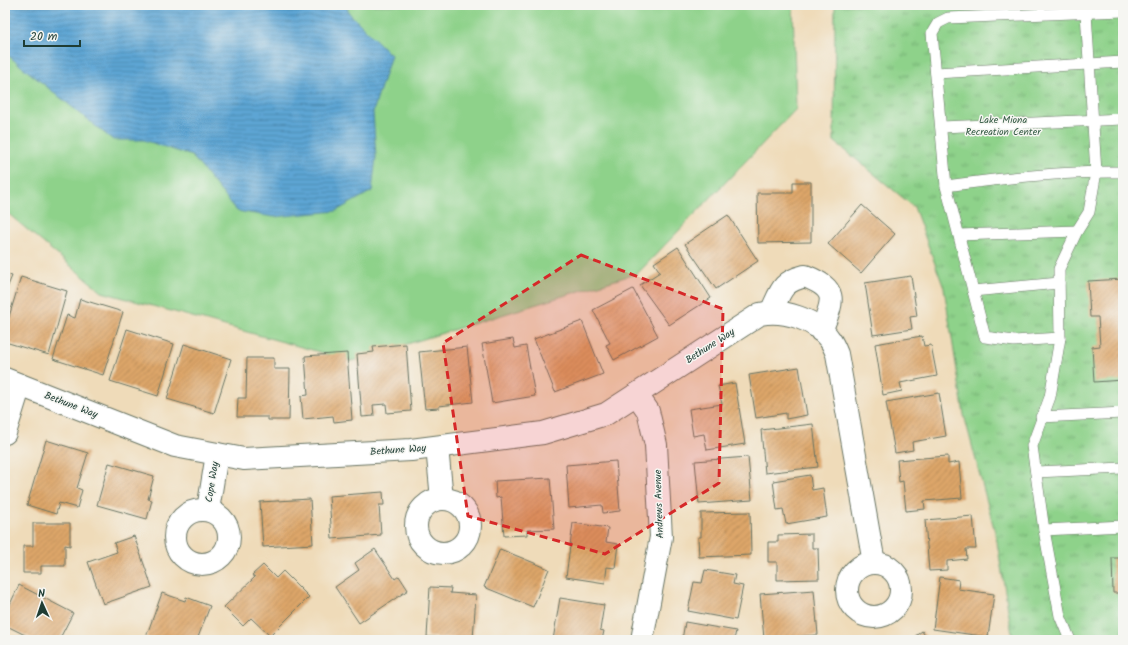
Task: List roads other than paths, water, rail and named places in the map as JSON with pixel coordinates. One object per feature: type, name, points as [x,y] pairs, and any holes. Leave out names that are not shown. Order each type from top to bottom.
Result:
[{"type":"street","points":[[771,312],[781,290],[790,280],[805,276],[825,286],[830,295],[832,305],[821,331]]},
{"type":"street","name":"Bethune Way","points":[[12,382],[175,446],[244,459],[411,450],[543,433],[606,414],[760,314],[771,312],[789,314],[815,326],[821,331],[830,339],[837,354],[874,563]]},
{"type":"street","points":[[5,434],[12,382]]},
{"type":"street","name":"Andrews Avenue","points":[[637,395],[648,411],[656,445],[662,538],[642,640]]},
{"type":"street","points":[[438,447],[442,499]]},
{"type":"street","name":"Cope Way","points":[[208,510],[217,454]]},
{"type":"lane","points":[[1060,338],[1014,341],[985,337],[946,186],[932,33],[938,23],[948,18],[1123,11]]},
{"type":"lane","points":[[1070,640],[1060,616],[1044,530],[1032,446],[1041,417],[1050,397],[1060,338],[1058,283],[1059,269],[1077,231],[1089,212],[1096,172],[1086,13]]},
{"type":"lane","points":[[936,72],[1123,62]]},
{"type":"lane","points":[[941,127],[1123,119]]},
{"type":"lane","points":[[946,186],[1011,177],[1096,172],[1123,172]]},
{"type":"lane","points":[[959,235],[1077,231]]},
{"type":"lane","points":[[973,291],[1058,283]]},
{"type":"lane","points":[[1041,417],[1123,413]]},
{"type":"lane","points":[[1036,472],[1123,468]]},
{"type":"lane","points":[[1044,530],[1123,526]]},
{"type":"water","points":[[5,5],[346,5],[349,13],[391,55],[373,112],[376,157],[372,191],[336,211],[274,217],[237,211],[192,156],[144,140],[113,140],[5,53]]},
{"type":"park label","name":"Lake Miona Recreation Center","points":[[1003,126]]}]
